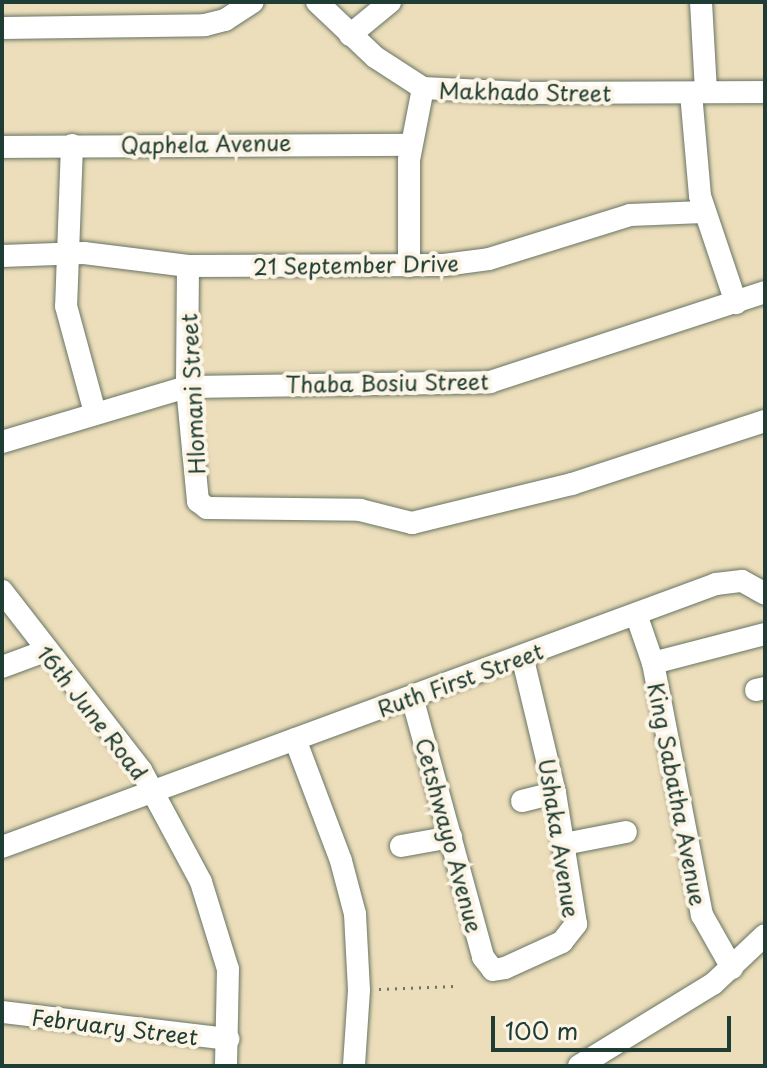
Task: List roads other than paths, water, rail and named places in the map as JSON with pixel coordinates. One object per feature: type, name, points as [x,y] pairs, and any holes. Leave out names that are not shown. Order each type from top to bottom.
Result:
[{"type":"street","points":[[2,28],[205,25],[225,20],[253,2]]},
{"type":"street","name":"Makhado Street","points":[[317,2],[350,35],[423,88],[765,92]]},
{"type":"street","points":[[350,35],[390,2]]},
{"type":"street","points":[[701,2],[699,92],[703,212],[736,303]]},
{"type":"street","points":[[409,266],[410,145],[423,88]]},
{"type":"street","points":[[72,145],[67,252],[70,331],[95,413]]},
{"type":"street","name":"Qaphela Avenue","points":[[2,147],[410,145]]},
{"type":"street","name":"21 September Drive","points":[[2,256],[67,252],[188,266],[409,266],[489,259],[630,215],[703,212]]},
{"type":"street","name":"Hlomani Street","points":[[188,266],[187,387],[202,505],[360,510],[412,523],[572,484],[765,421]]},
{"type":"street","name":"Thaba Bosiu Street","points":[[2,442],[187,387],[490,382],[765,292]]},
{"type":"street","name":"Ruth First Street","points":[[2,847],[725,582],[750,583],[765,594]]},
{"type":"street","name":"16th June Road","points":[[2,591],[153,790],[219,929],[230,990],[226,1066]]},
{"type":"street","name":"King Sabatha Avenue","points":[[636,614],[653,663],[702,915],[732,968]]},
{"type":"street","points":[[653,663],[765,634]]},
{"type":"street","points":[[2,667],[45,651]]},
{"type":"street","name":"Ushaka Avenue","points":[[493,970],[562,942],[573,931],[576,917],[555,793],[522,656]]},
{"type":"street","name":"Cetshwayo Avenue","points":[[412,697],[483,957],[493,970]]},
{"type":"street","points":[[295,739],[349,889],[359,990],[354,1066]]},
{"type":"street","points":[[522,801],[555,793]]},
{"type":"street","points":[[564,844],[626,832]]},
{"type":"street","points":[[401,846],[451,837]]},
{"type":"street","points":[[579,1066],[660,1020],[732,968],[765,935]]},
{"type":"street","name":"February Street","points":[[2,1012],[228,1039]]}]
